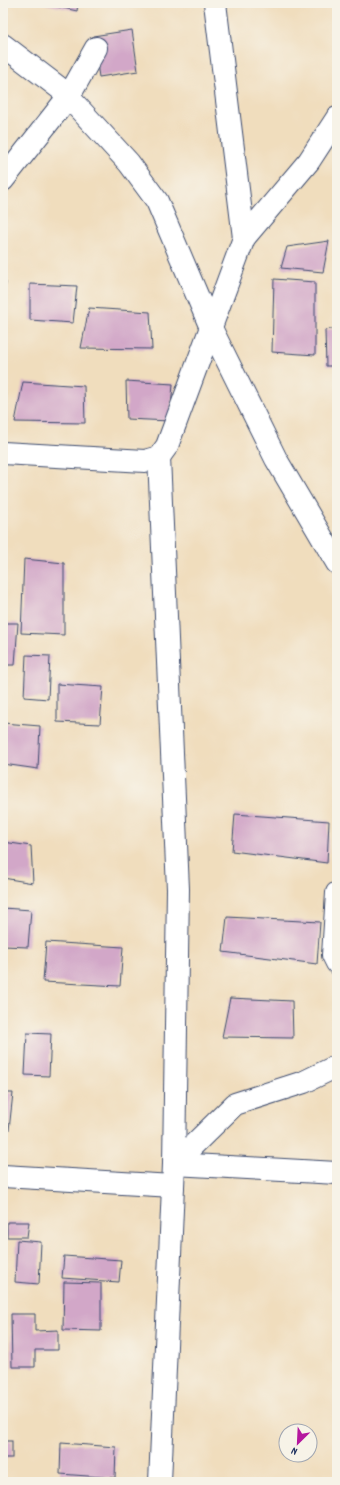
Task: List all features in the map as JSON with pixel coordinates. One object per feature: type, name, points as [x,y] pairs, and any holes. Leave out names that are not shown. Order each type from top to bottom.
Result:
[{"type":"street","points":[[215,3],[244,238]]},
{"type":"street","points":[[3,45],[69,96],[130,163],[157,201],[211,328],[276,459],[337,563]]},
{"type":"street","points":[[3,180],[69,96],[96,48]]},
{"type":"street","points":[[160,1482],[174,1164],[178,889],[159,458],[167,446],[244,238],[310,161],[337,118]]},
{"type":"street","points":[[3,453],[145,460],[159,458]]},
{"type":"street","points":[[337,893],[333,955],[337,963]]},
{"type":"street","points":[[174,1164],[235,1104],[304,1082],[337,1066]]},
{"type":"street","points":[[174,1164],[337,1173]]},
{"type":"street","points":[[3,1176],[173,1186]]},
{"type":"building","points":[[78,3],[77,11],[46,4]]},
{"type":"building","points":[[132,30],[138,71],[99,77],[93,36]]},
{"type":"building","points":[[329,241],[323,272],[281,268],[287,247]]},
{"type":"building","points":[[274,279],[315,282],[315,355],[272,352]]},
{"type":"building","points":[[3,281],[6,282],[4,300],[3,300]]},
{"type":"building","points":[[30,284],[77,286],[73,323],[30,320]]},
{"type":"building","points":[[89,308],[150,312],[152,349],[81,348]]},
{"type":"building","points":[[337,328],[337,366],[326,366],[325,330]]},
{"type":"building","points":[[126,381],[173,384],[170,421],[127,419]]},
{"type":"building","points":[[23,382],[84,386],[85,423],[15,422]]},
{"type":"building","points":[[3,384],[5,384],[7,422],[3,422]]},
{"type":"building","points":[[24,559],[64,563],[64,635],[21,633]]},
{"type":"building","points":[[3,623],[18,623],[15,665],[3,665]]},
{"type":"building","points":[[26,655],[50,656],[48,699],[24,697]]},
{"type":"building","points":[[57,684],[103,687],[100,724],[57,722]]},
{"type":"building","points":[[3,723],[40,726],[38,769],[3,764]]},
{"type":"building","points":[[235,814],[329,821],[327,863],[232,851]]},
{"type":"building","points":[[3,842],[31,846],[33,883],[3,878]]},
{"type":"building","points":[[3,908],[31,910],[28,947],[3,946]]},
{"type":"building","points":[[227,917],[320,922],[317,964],[223,952]]},
{"type":"building","points":[[46,942],[123,947],[120,986],[43,982]]},
{"type":"building","points":[[230,998],[292,1001],[293,1038],[222,1037]]},
{"type":"building","points":[[27,1033],[51,1034],[49,1076],[25,1075]]},
{"type":"building","points":[[3,1093],[13,1093],[9,1130],[3,1130]]},
{"type":"building","points":[[7,1222],[29,1222],[27,1237],[7,1237]]},
{"type":"building","points":[[17,1240],[41,1242],[39,1284],[15,1282]]},
{"type":"building","points":[[64,1256],[121,1260],[119,1282],[62,1278]]},
{"type":"building","points":[[64,1282],[101,1283],[101,1331],[63,1330]]},
{"type":"building","points":[[11,1314],[35,1314],[35,1331],[58,1330],[58,1350],[35,1350],[35,1367],[12,1367]]},
{"type":"building","points":[[3,1441],[12,1441],[12,1458],[3,1458]]},
{"type":"building","points":[[61,1443],[116,1447],[115,1478],[60,1474]]}]
